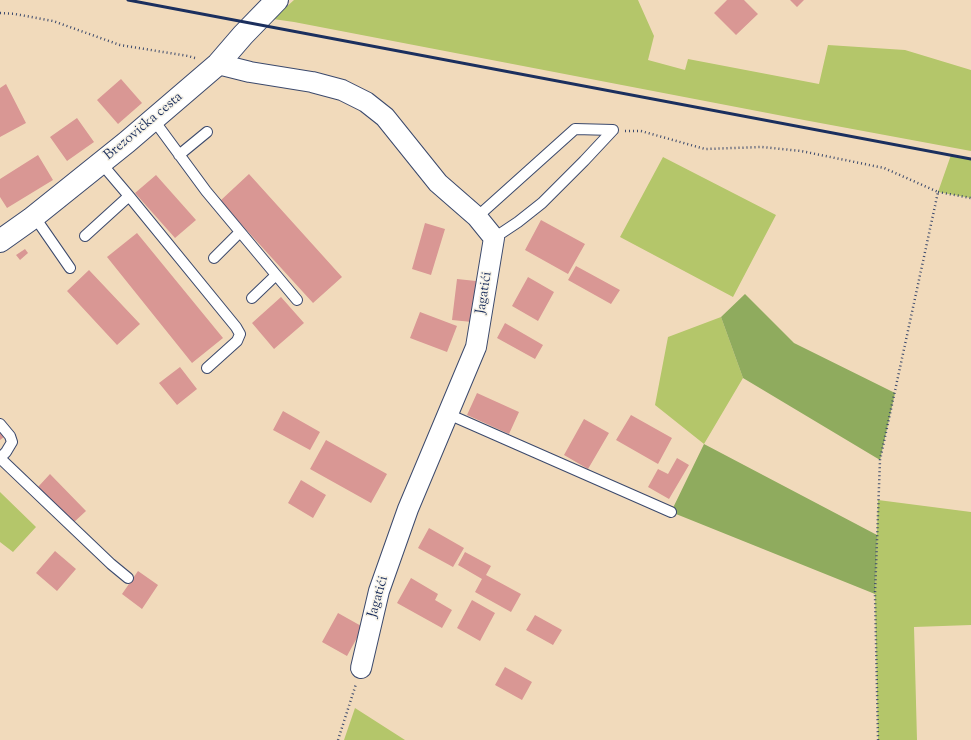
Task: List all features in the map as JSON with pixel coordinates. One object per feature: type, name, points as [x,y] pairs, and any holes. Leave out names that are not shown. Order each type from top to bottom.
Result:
[{"type":"main road","name":"Brezovička cesta","points":[[0,241],[101,163],[218,64],[277,0]]},
{"type":"street","points":[[218,64],[250,72],[312,82],[342,90],[366,102],[385,117],[438,183],[477,217],[494,238]]},
{"type":"street","name":"Jagatići","points":[[361,668],[379,591],[408,510],[476,347],[494,238]]},
{"type":"lane","points":[[153,119],[206,191],[297,300]]},
{"type":"lane","points":[[477,217],[575,129],[613,130]]},
{"type":"lane","points":[[494,238],[518,222],[542,203],[613,130]]},
{"type":"lane","points":[[179,155],[207,132]]},
{"type":"lane","points":[[101,163],[236,327],[240,334],[237,341],[207,368]]},
{"type":"lane","points":[[85,236],[129,196]]},
{"type":"lane","points":[[34,216],[70,268]]},
{"type":"lane","points":[[214,258],[240,232]]},
{"type":"lane","points":[[252,298],[276,275]]},
{"type":"lane","points":[[448,414],[671,512]]},
{"type":"lane","points":[[0,424],[10,436],[12,442],[0,458],[111,564],[128,578]]},
{"type":"path","points":[[0,13],[15,14],[53,21],[120,45],[188,56],[218,64]]},
{"type":"path","points":[[613,130],[641,131],[705,149],[762,147],[801,151],[884,168],[938,192],[971,198]]},
{"type":"path","points":[[878,740],[875,594],[880,460],[938,192]]},
{"type":"path","points":[[338,740],[361,668]]},
{"type":"green space","points":[[294,0],[638,0],[654,36],[648,60],[685,70],[688,59],[819,84],[828,45],[905,50],[971,70],[971,151],[273,19]]},
{"type":"green space","points":[[951,155],[971,159],[971,198],[938,192]]},
{"type":"green space","points":[[663,157],[776,215],[733,297],[620,237]]},
{"type":"green space","points":[[745,294],[794,343],[895,393],[880,460],[743,378],[721,317]]},
{"type":"green space","points":[[721,317],[743,378],[704,444],[655,405],[668,337]]},
{"type":"green space","points":[[704,444],[877,535],[875,594],[671,512]]},
{"type":"green space","points":[[0,492],[36,527],[13,552],[0,542]]},
{"type":"green space","points":[[878,500],[971,512],[971,625],[914,627],[917,740],[878,740],[875,594]]},
{"type":"green space","points":[[355,708],[405,740],[344,740]]},
{"type":"building","points":[[727,0],[744,0],[758,14],[736,35],[714,13]]},
{"type":"building","points":[[790,0],[804,0],[797,7]]},
{"type":"building","points":[[121,79],[142,103],[118,124],[97,100]]},
{"type":"building","points":[[6,84],[26,123],[0,137],[0,88]]},
{"type":"building","points":[[77,118],[94,142],[67,161],[50,137]]},
{"type":"building","points":[[38,155],[53,180],[7,208],[0,197],[0,179]]},
{"type":"building","points":[[249,174],[342,277],[313,303],[220,201]]},
{"type":"building","points":[[156,175],[196,220],[175,238],[135,193]]},
{"type":"building","points":[[541,220],[585,244],[568,274],[525,250]]},
{"type":"building","points":[[425,223],[445,229],[431,275],[412,269]]},
{"type":"building","points":[[137,233],[223,338],[192,363],[107,257]]},
{"type":"building","points":[[25,249],[28,253],[20,260],[16,255]]},
{"type":"building","points":[[576,266],[620,290],[611,304],[568,280]]},
{"type":"building","points":[[89,270],[140,324],[117,345],[67,291]]},
{"type":"building","points":[[528,277],[554,292],[538,321],[512,306]]},
{"type":"building","points":[[457,279],[476,281],[472,322],[452,320]]},
{"type":"building","points":[[281,297],[304,323],[274,349],[252,323]]},
{"type":"building","points":[[420,312],[457,326],[447,352],[410,338]]},
{"type":"building","points":[[505,323],[543,345],[535,359],[497,338]]},
{"type":"building","points":[[180,367],[197,389],[177,405],[159,383]]},
{"type":"building","points":[[477,393],[519,412],[509,434],[467,415]]},
{"type":"building","points":[[283,411],[320,432],[310,450],[273,430]]},
{"type":"building","points":[[631,415],[672,438],[658,464],[616,440]]},
{"type":"building","points":[[584,419],[609,433],[588,469],[564,455]]},
{"type":"building","points":[[0,432],[4,437],[0,440]]},
{"type":"building","points":[[326,440],[387,474],[371,503],[310,469]]},
{"type":"building","points":[[677,458],[689,465],[669,499],[648,487],[658,469],[668,474]]},
{"type":"building","points":[[50,474],[86,511],[73,523],[38,487]]},
{"type":"building","points":[[301,480],[326,495],[313,518],[288,503]]},
{"type":"building","points":[[429,528],[464,548],[453,567],[418,548]]},
{"type":"building","points":[[55,551],[76,569],[57,591],[36,573]]},
{"type":"building","points":[[465,552],[491,566],[486,575],[521,594],[511,612],[475,592],[482,579],[458,565]]},
{"type":"building","points":[[138,571],[158,585],[142,609],[122,594]]},
{"type":"building","points":[[411,578],[438,594],[435,600],[452,610],[442,628],[397,603]]},
{"type":"building","points":[[472,600],[495,613],[480,641],[457,628]]},
{"type":"building","points":[[338,613],[363,627],[347,656],[322,642]]},
{"type":"building","points":[[535,615],[562,630],[553,645],[526,630]]},
{"type":"building","points":[[505,667],[532,682],[522,700],[495,685]]},
{"type":"railway","points":[[128,0],[971,159]]}]
